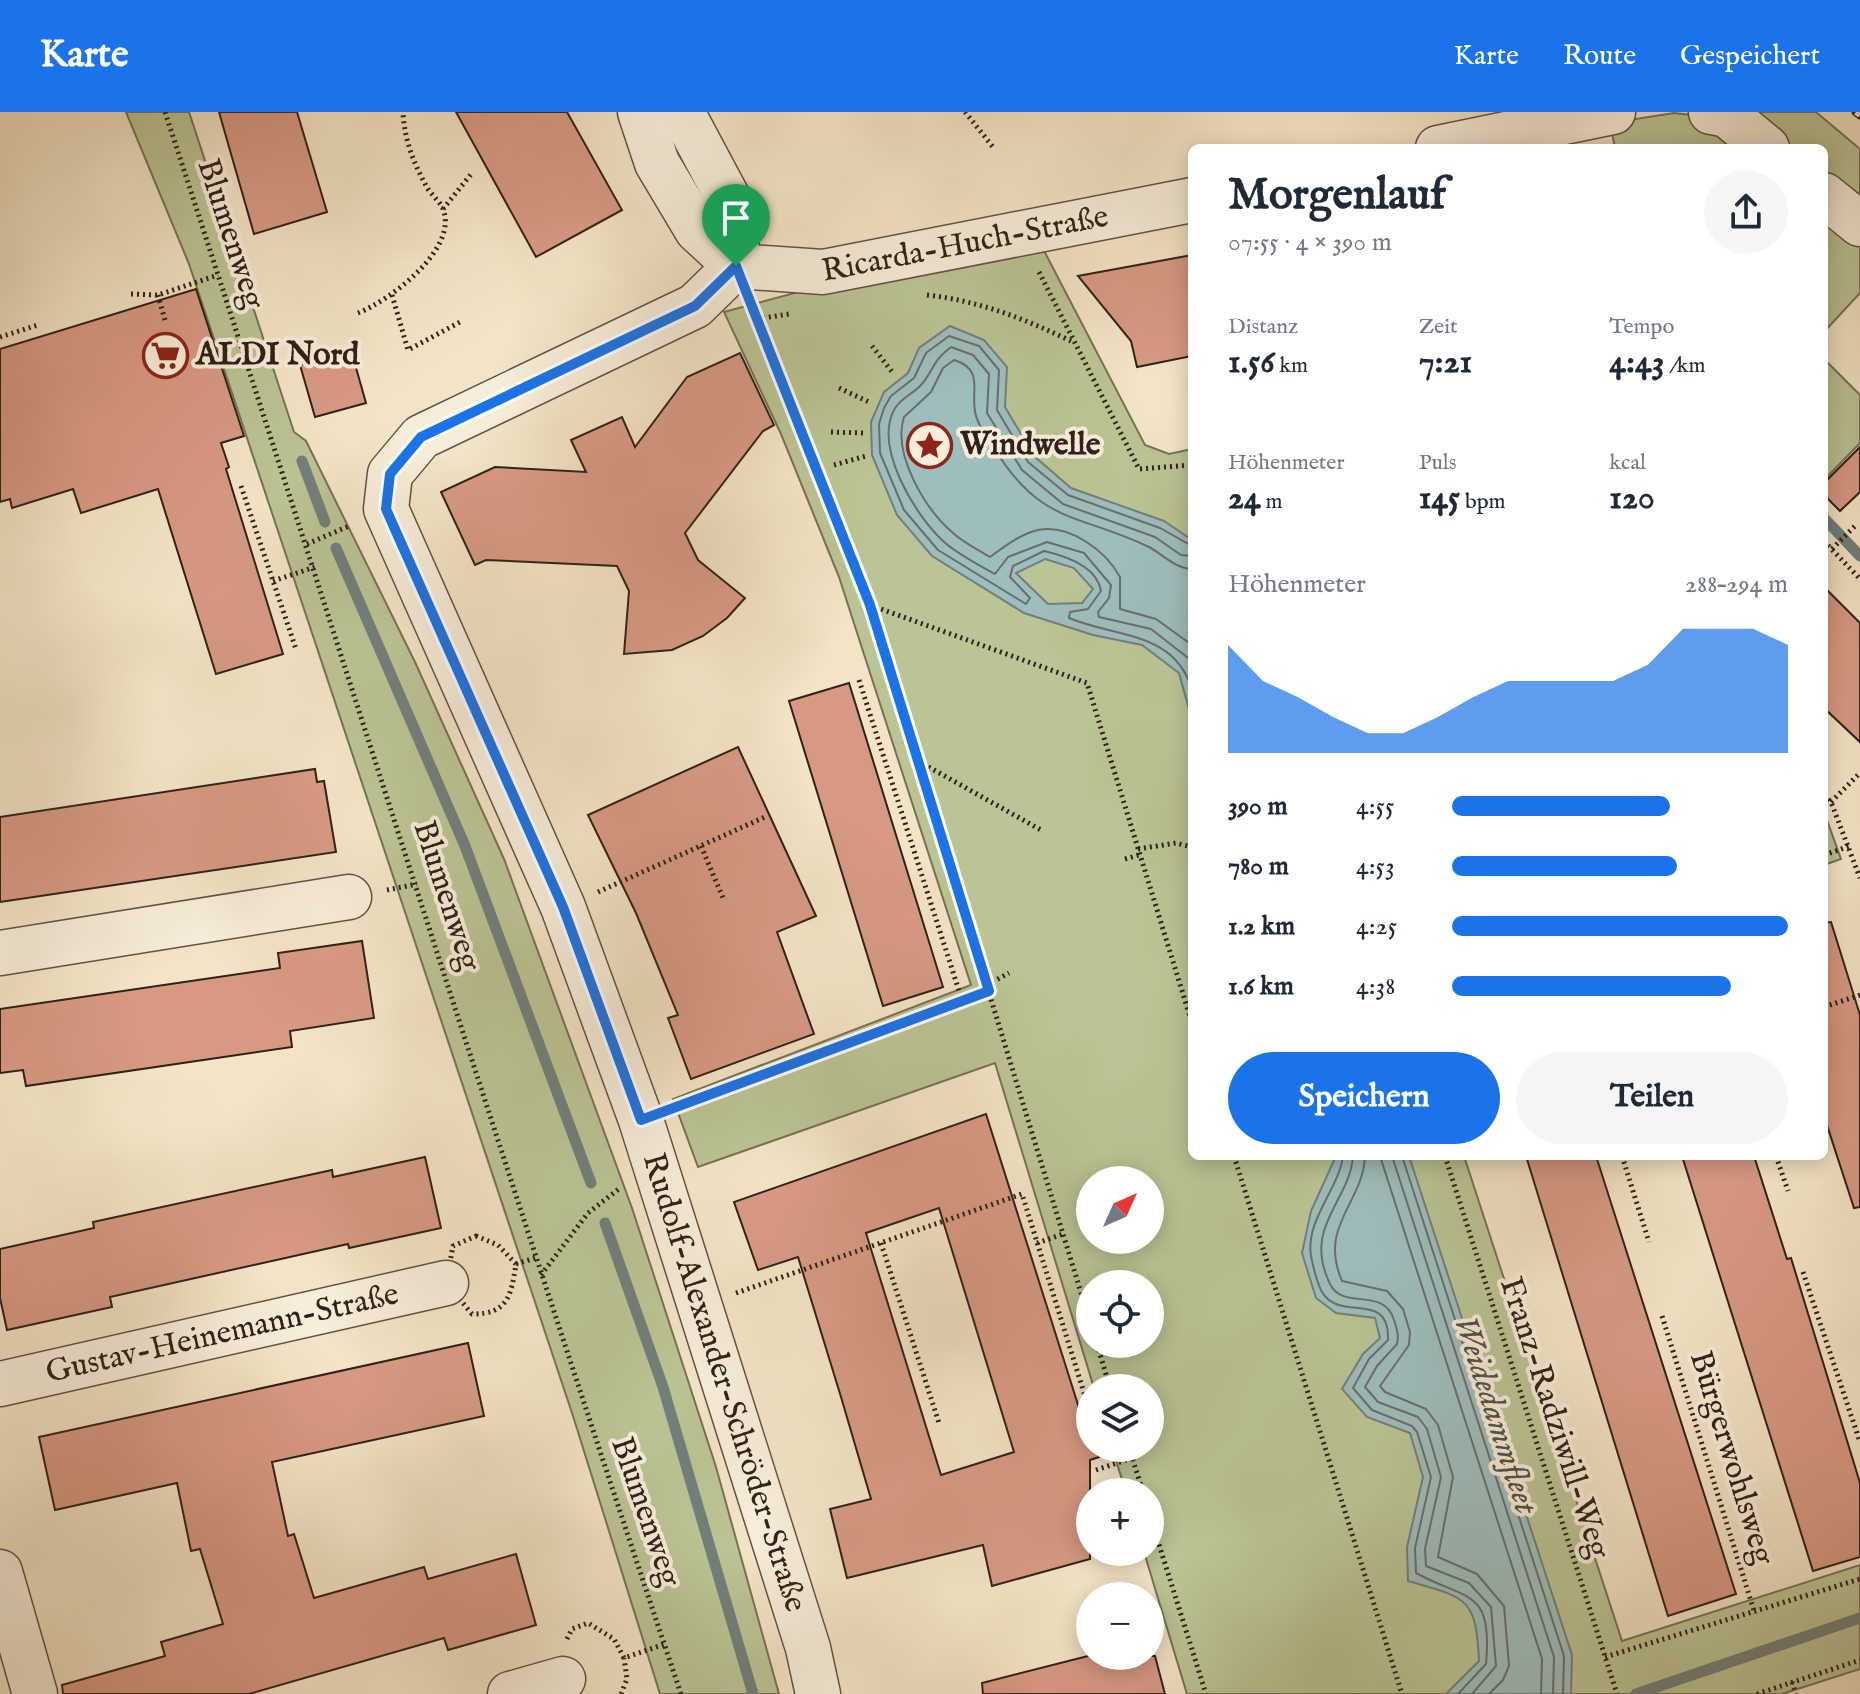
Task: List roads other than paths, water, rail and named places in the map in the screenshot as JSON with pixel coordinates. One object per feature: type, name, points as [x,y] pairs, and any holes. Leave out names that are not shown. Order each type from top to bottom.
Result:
[{"type":"street","points":[[640,112],[657,163],[697,230],[736,266]]},
{"type":"street","points":[[682,112],[737,215],[736,266]]},
{"type":"street","points":[[1457,144],[1613,112]]},
{"type":"street","points":[[1711,112],[1727,115],[1762,144]]},
{"type":"street","points":[[1828,198],[1860,224]]},
{"type":"street","name":"Ricarda-Huch-Straße","points":[[736,266],[823,272],[1188,201]]},
{"type":"street","name":"Rudolf-Alexander-Schröder-Straße","points":[[736,266],[695,306],[421,437],[390,474],[386,509],[563,907],[641,1120],[808,1648],[818,1694]]},
{"type":"street","points":[[0,953],[368,894]]},
{"type":"street","name":"Gustav-Heinemann-Straße","points":[[0,1384],[446,1283]]},
{"type":"street","points":[[0,1572],[35,1694]]},
{"type":"street","points":[[510,1694],[563,1679]]},
{"type":"water","points":[[950,326],[984,340],[1007,367],[1005,407],[1034,456],[1071,488],[1164,521],[1188,537],[1188,706],[1179,673],[1142,645],[1093,635],[1024,613],[932,556],[897,515],[872,455],[871,422],[884,392],[908,373],[919,348]],"holes":[[[1045,559],[1074,568],[1093,589],[1082,603],[1048,604],[1016,573]]]},
{"type":"water","points":[[1334,1160],[1410,1160],[1572,1655],[1571,1694],[1446,1694],[1479,1661],[1475,1624],[1471,1612],[1456,1597],[1408,1581],[1407,1547],[1423,1477],[1410,1433],[1367,1417],[1342,1389],[1363,1354],[1380,1338],[1375,1318],[1336,1313],[1316,1298],[1302,1253],[1311,1211]]},
{"type":"waterway","points":[[302,461],[325,522]]},
{"type":"waterway","points":[[1828,522],[1860,556]]},
{"type":"waterway","points":[[336,548],[465,846],[591,1183]]},
{"type":"waterway","points":[[605,1223],[663,1387],[753,1694]]},
{"type":"waterway","points":[[1636,1694],[1860,1618]]},
{"type":"railway","points":[[1856,112],[1860,115]]},
{"type":"place","name":"ALDI Nord","points":[[165,355]]},
{"type":"place","name":"Windwelle","points":[[929,445]]},
{"type":"water label","name":"Weidedammfleet","points":[[1495,1415]]}]
